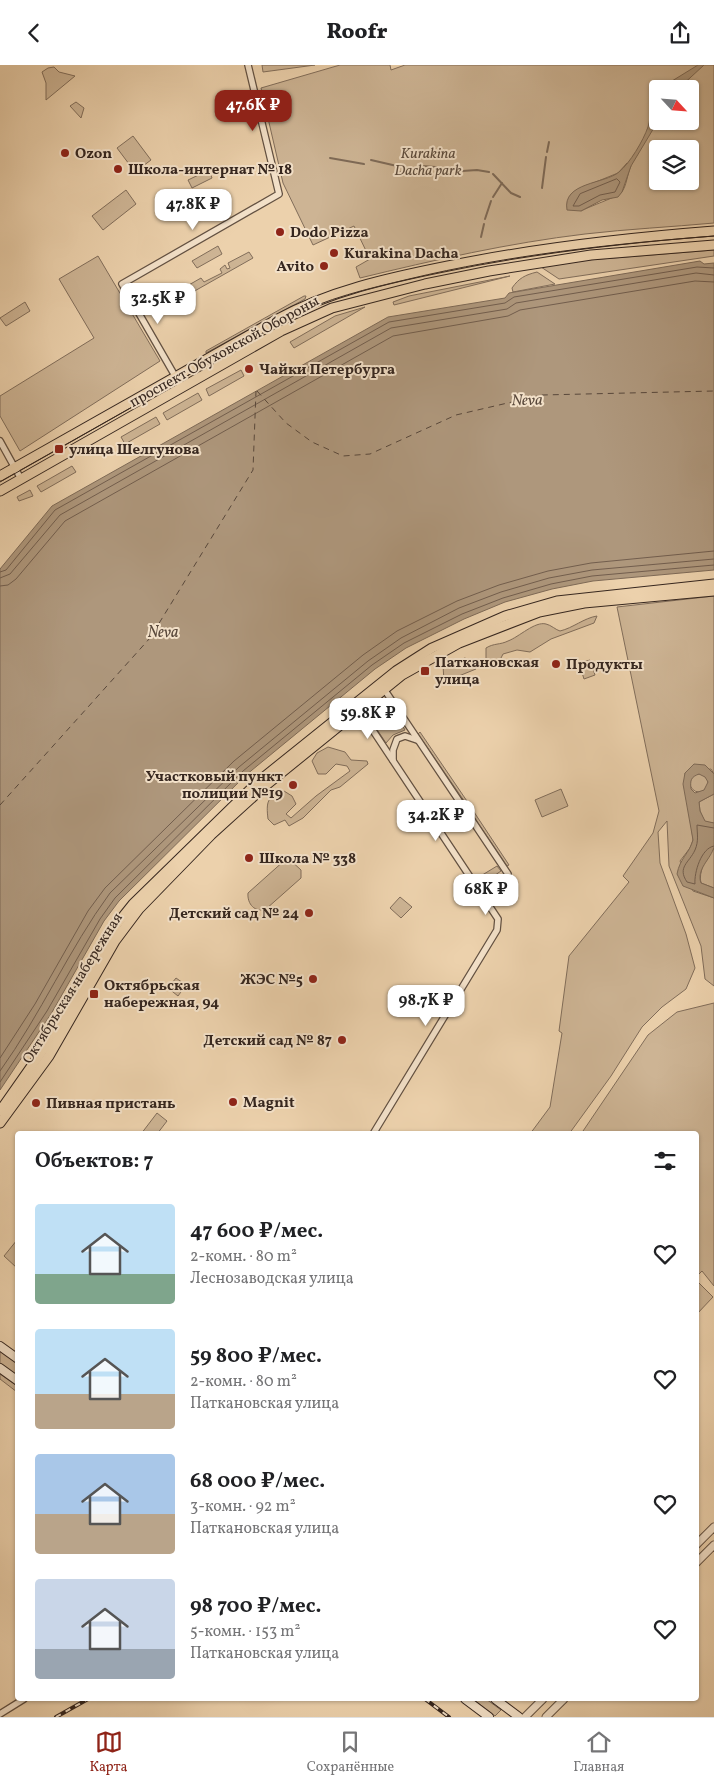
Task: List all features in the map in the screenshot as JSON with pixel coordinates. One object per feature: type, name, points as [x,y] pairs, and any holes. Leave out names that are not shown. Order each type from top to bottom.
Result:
[{"type":"main road","name":"проспект Обуховской Обороны","points":[[0,477],[299,307],[339,292],[422,271],[515,253],[591,242],[714,231]]},
{"type":"main road","name":"проспект Обуховской Обороны","points":[[0,491],[304,319],[332,307],[480,273],[591,255],[714,245]]},
{"type":"main road","name":"Октябрьская набережная","points":[[0,1123],[49,1056],[115,941],[139,909],[248,801],[396,671],[432,648],[520,611],[582,597],[714,583]]},
{"type":"main road","name":"Октябрьская набережная","points":[[0,1111],[43,1052],[113,931],[133,904],[244,794],[357,707],[402,675],[436,654],[506,623],[539,612],[584,603],[714,591]]},
{"type":"main road","points":[[0,1346],[15,1357]]},
{"type":"main road","points":[[0,1368],[15,1379]]},
{"type":"main road","points":[[468,1701],[489,1717]]},
{"type":"main road","points":[[498,1701],[519,1717]]},
{"type":"street","points":[[182,388],[122,284],[279,194],[248,65]]},
{"type":"street","points":[[0,441],[21,479]]},
{"type":"street","points":[[384,689],[508,874],[507,884],[487,899]]},
{"type":"street","points":[[357,707],[487,899],[498,919],[497,931],[375,1131]]},
{"type":"street","points":[[393,760],[393,750],[397,739],[405,736],[418,740]]},
{"type":"street","points":[[699,1542],[714,1527]]},
{"type":"street","points":[[699,1560],[714,1545]]},
{"type":"street","points":[[0,1714],[21,1701]]},
{"type":"street","points":[[525,1717],[541,1701]]},
{"type":"street","points":[[546,1717],[562,1701]]},
{"type":"green space","points":[[262,65],[315,65],[263,72]]},
{"type":"green space","name":"Kurakina Dacha park","points":[[340,65],[390,65],[391,70],[405,65],[714,65],[714,223],[601,232],[528,242],[360,278],[356,267],[370,259],[354,226],[313,245],[283,183],[261,88]],"holes":[[[627,163],[631,166],[625,187],[621,193],[581,211],[569,200],[576,190],[618,173]]]},
{"type":"green space","points":[[54,67],[59,72],[75,76],[46,100],[46,83],[42,72]]},
{"type":"green space","points":[[76,102],[84,108],[81,118],[70,106]]},
{"type":"green space","points":[[133,136],[151,160],[135,172],[117,148]]},
{"type":"green space","points":[[209,170],[212,178],[192,188],[188,180]]},
{"type":"green space","points":[[126,190],[136,204],[103,230],[92,216]]},
{"type":"green space","points":[[218,246],[222,254],[197,268],[192,261]]},
{"type":"green space","points":[[714,250],[714,256],[559,279],[541,267],[588,260]]},
{"type":"green space","points":[[249,252],[253,258],[184,297],[180,290],[201,278],[204,282],[222,273],[220,269],[225,265],[227,269],[230,268],[228,263]]},
{"type":"green space","points":[[98,256],[160,361],[20,451],[0,416],[0,396],[94,338],[59,279]]},
{"type":"green space","points":[[537,272],[555,284],[513,292],[512,288],[520,279]]},
{"type":"green space","points":[[510,276],[394,305],[393,302],[409,296]]},
{"type":"green space","points":[[306,296],[305,299],[206,353],[206,351]]},
{"type":"green space","points":[[25,302],[30,311],[6,326],[0,318]]},
{"type":"green space","points":[[365,307],[294,348],[290,342],[335,316]]},
{"type":"green space","points":[[241,370],[244,376],[209,396],[206,389]]},
{"type":"green space","points":[[198,393],[202,400],[167,420],[163,413]]},
{"type":"green space","points":[[156,417],[160,424],[125,444],[121,437]]},
{"type":"green space","points":[[72,466],[76,472],[41,492],[37,486]]},
{"type":"green space","points":[[30,490],[33,496],[19,501],[17,497]]},
{"type":"green space","points":[[714,596],[714,774],[711,769],[685,773],[693,840],[690,848],[680,861],[693,891],[714,898],[714,986],[705,979],[701,946],[669,866],[667,821],[658,832],[660,863],[686,934],[695,968],[686,989],[662,1007],[642,1027],[611,1076],[571,1131],[532,1131],[550,1107],[562,1033],[559,1031],[569,956],[629,882],[623,876],[653,833],[659,811],[617,607]]},
{"type":"green space","points":[[597,616],[594,623],[551,639],[530,652],[517,650],[503,654],[499,662],[489,666],[486,660],[486,648],[508,641],[537,625],[550,625],[560,631]]},
{"type":"green space","points":[[465,658],[473,663],[476,669],[444,682],[443,665]]},
{"type":"green space","points":[[590,660],[595,675],[584,679],[579,663]]},
{"type":"green space","points":[[382,697],[389,705],[369,719],[366,708]]},
{"type":"green space","points":[[392,708],[405,730],[393,735],[386,743],[372,722]]},
{"type":"green space","points":[[420,732],[471,807],[469,808],[418,734]]},
{"type":"green space","points":[[328,747],[345,752],[351,760],[367,761],[368,764],[340,787],[331,790],[303,818],[289,826],[285,820],[274,825],[268,819],[267,808],[269,801],[274,795],[284,791],[292,796],[296,804],[286,814],[291,818],[316,796],[350,771],[347,766],[336,764],[326,774],[318,774],[312,761],[317,753]]},
{"type":"green space","points":[[699,774],[705,777],[708,783],[705,789],[699,792],[693,789],[690,783],[693,777]]},
{"type":"green space","points":[[561,789],[568,806],[542,817],[535,800]]},
{"type":"green space","points":[[714,794],[714,823],[705,822],[700,811],[699,802]]},
{"type":"green space","points":[[474,812],[509,865],[507,866],[472,814]]},
{"type":"green space","points":[[714,849],[714,888],[701,883],[700,879],[703,865]]},
{"type":"green space","points":[[289,859],[301,870],[301,878],[266,909],[258,910],[252,907],[248,893],[285,860]]},
{"type":"green space","points":[[497,866],[501,871],[488,880],[479,877]]},
{"type":"green space","points":[[504,874],[503,883],[495,890],[487,890],[478,880],[489,883]]},
{"type":"green space","points":[[400,897],[412,907],[401,918],[390,908]]},
{"type":"green space","points":[[176,978],[186,985],[178,996],[168,988]]},
{"type":"green space","points":[[714,1003],[714,1286],[702,1271],[699,1274],[699,1131],[583,1131],[648,1035],[677,1012]]},
{"type":"green space","points":[[157,1113],[167,1121],[159,1131],[143,1131]]},
{"type":"green space","points":[[15,1242],[15,1266],[4,1256]]},
{"type":"green space","points":[[699,1283],[713,1297],[699,1312]]},
{"type":"green space","points":[[0,1351],[15,1362],[15,1374],[0,1363]]},
{"type":"green space","points":[[0,1374],[15,1385],[15,1390],[0,1379]]},
{"type":"green space","points":[[476,1701],[489,1701],[501,1710],[495,1716]]},
{"type":"water","points":[[698,65],[704,65],[688,80],[674,80]]},
{"type":"water","points":[[649,122],[649,130],[653,130],[631,166],[622,192],[618,197],[602,200],[581,211],[567,210],[567,201],[571,194],[586,185],[613,176],[619,172],[636,151],[646,133]]},
{"type":"water","name":"Neva","points":[[700,261],[704,264],[714,263],[714,570],[593,581],[552,589],[505,602],[464,619],[406,648],[375,669],[246,775],[119,901],[104,921],[51,1014],[0,1090],[0,569],[52,506],[388,317],[505,298],[509,293]]},
{"type":"water","points":[[694,764],[705,765],[714,774],[714,794],[699,802],[700,811],[705,821],[714,823],[714,847],[700,873],[700,878],[701,883],[714,888],[714,898],[683,886],[677,874],[680,864],[693,840],[683,784],[685,773]],"holes":[[[699,774],[705,777],[708,782],[704,790],[695,793],[691,789],[692,779]]]},
{"type":"waterway","points":[[547,152],[549,142]]},
{"type":"waterway","points":[[542,188],[546,157]]},
{"type":"waterway","points":[[330,158],[364,164]]},
{"type":"waterway","points":[[371,160],[397,166]]},
{"type":"waterway","points":[[422,166],[457,172]]},
{"type":"waterway","points":[[408,172],[417,169]]},
{"type":"waterway","points":[[462,171],[477,170],[489,172]]},
{"type":"waterway","points":[[493,174],[511,193],[520,197]]},
{"type":"waterway","points":[[493,197],[502,183]]},
{"type":"waterway","points":[[485,219],[491,201]]},
{"type":"waterway","points":[[481,237],[484,224]]},
{"type":"ferry route","points":[[0,805],[150,638],[253,470],[256,391]]},
{"type":"ferry route","points":[[257,391],[286,423],[312,442],[343,456],[370,454],[456,415],[542,395],[714,391]]},
{"type":"tram line","points":[[0,482],[289,318],[318,305],[363,290],[484,263],[560,251],[714,236]]},
{"type":"railway","points":[[56,1717],[84,1701]]},
{"type":"railway","points":[[428,1701],[449,1717]]},
{"type":"place","name":"Ozon","points":[[65,153]]},
{"type":"place","name":"Школа-интернат № 18","points":[[118,169]]},
{"type":"place","name":"Dodo Pizza","points":[[280,232]]},
{"type":"place","name":"Kurakina Dacha","points":[[334,253]]},
{"type":"place","name":"Avito","points":[[324,266]]},
{"type":"place","name":"Чайки Петербурга","points":[[249,369]]},
{"type":"place","name":"улица Шелгунова","points":[[59,449]]},
{"type":"place","name":"Продукты","points":[[556,664]]},
{"type":"place","name":"Паткановская улица","points":[[425,671]]},
{"type":"place","name":"Участковый пункт полиции №19","points":[[293,785]]},
{"type":"place","name":"Школа № 338","points":[[249,858]]},
{"type":"place","name":"Детский сад № 24","points":[[309,913]]},
{"type":"place","name":"ЖЭС №5","points":[[313,979]]},
{"type":"place","name":"Октябрьская набережная, 94","points":[[94,994]]},
{"type":"place","name":"Детский сад № 87","points":[[342,1040]]},
{"type":"place","name":"Magnit","points":[[233,1102]]},
{"type":"place","name":"Пивная пристань","points":[[36,1103]]}]
